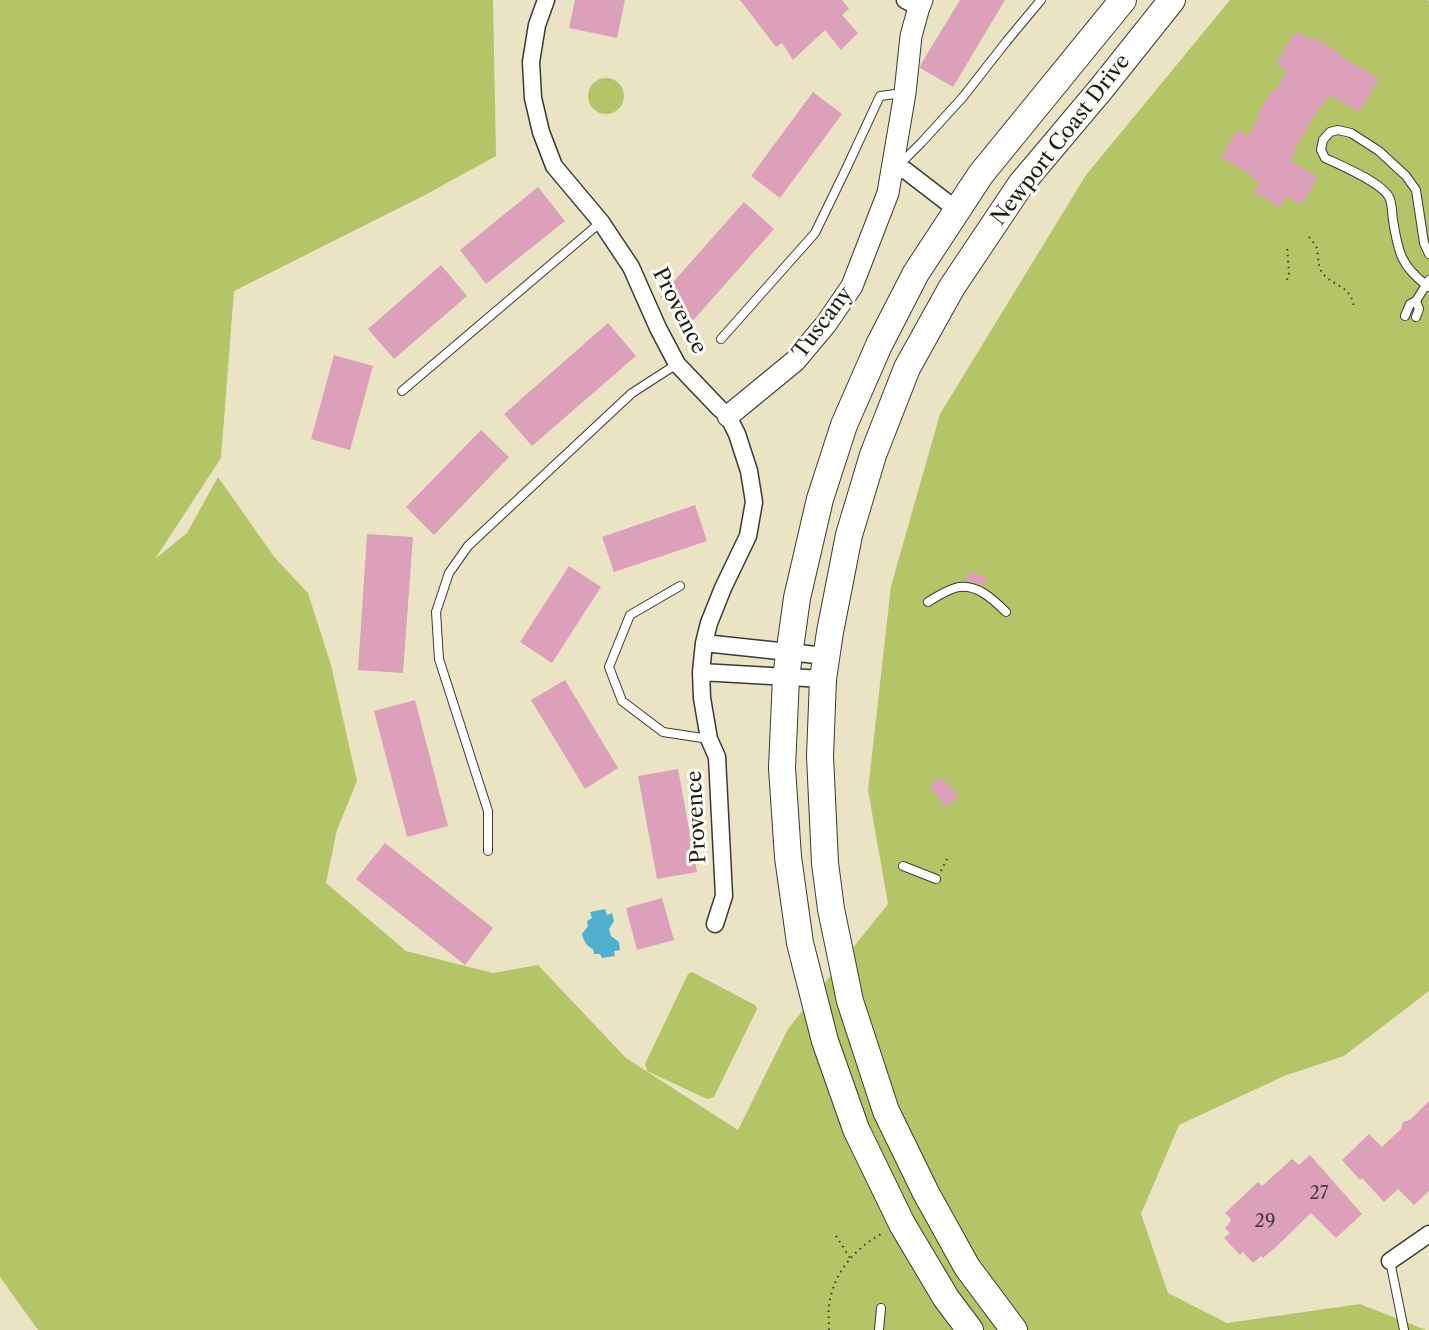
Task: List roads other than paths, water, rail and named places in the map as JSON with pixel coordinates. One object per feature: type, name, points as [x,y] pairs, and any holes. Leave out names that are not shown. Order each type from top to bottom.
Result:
[{"type":"main road","name":"Newport Coast Drive","points":[[970,1330],[946,1298],[902,1224],[856,1129],[825,1041],[800,943],[788,857],[782,768],[788,665],[797,598],[820,499],[844,425],[879,345],[916,273],[981,174],[1123,0]]},
{"type":"main road","name":"Newport Coast Drive","points":[[1014,1330],[967,1267],[916,1173],[886,1111],[850,1001],[831,909],[825,863],[820,756],[825,668],[849,535],[873,454],[907,368],[952,287],[1021,184],[1172,0]]},
{"type":"street","name":"Provence","points":[[546,0],[537,26],[531,62],[533,98],[541,132],[554,166],[601,222],[631,267],[677,364],[728,416],[737,434],[749,471],[754,502],[748,536],[709,622],[701,672],[702,698],[709,739],[717,757],[724,896],[716,924]]},
{"type":"street","name":"Tuscany","points":[[728,416],[795,361],[826,324],[852,286],[888,193],[905,93],[916,2]]},
{"type":"street","points":[[892,171],[905,170],[957,210]]},
{"type":"street","points":[[704,643],[788,665],[825,668]]},
{"type":"street","points":[[701,672],[788,665],[825,668]]},
{"type":"street","points":[[1390,1262],[1429,1234]]},
{"type":"lane","points":[[892,171],[963,97],[1041,0]]},
{"type":"lane","points":[[721,339],[815,233],[880,96],[905,93]]},
{"type":"lane","points":[[1405,316],[1410,304],[1416,301],[1428,284],[1419,280],[1406,267],[1397,246],[1389,197],[1378,186],[1325,158],[1321,150],[1323,140],[1330,132],[1338,130],[1351,133],[1379,151],[1406,176],[1416,190],[1424,243],[1429,254]]},
{"type":"lane","points":[[402,391],[601,222]]},
{"type":"lane","points":[[1416,301],[1419,309],[1416,317]]},
{"type":"lane","points":[[488,851],[488,811],[439,659],[436,612],[449,573],[468,546],[632,393],[677,364]]},
{"type":"lane","points":[[680,586],[630,615],[609,667],[622,701],[663,732],[709,739]]},
{"type":"lane","points":[[928,602],[954,589],[964,587],[990,596],[1006,612]]},
{"type":"lane","points":[[903,866],[936,879]]},
{"type":"lane","points":[[1390,1262],[1404,1330]]},
{"type":"lane","points":[[879,1330],[881,1308]]},
{"type":"water","points":[[605,909],[607,915],[612,913],[614,921],[609,929],[611,936],[619,942],[620,950],[614,951],[615,956],[602,958],[600,954],[594,954],[582,934],[588,926],[587,921],[592,918],[590,912]]}]
